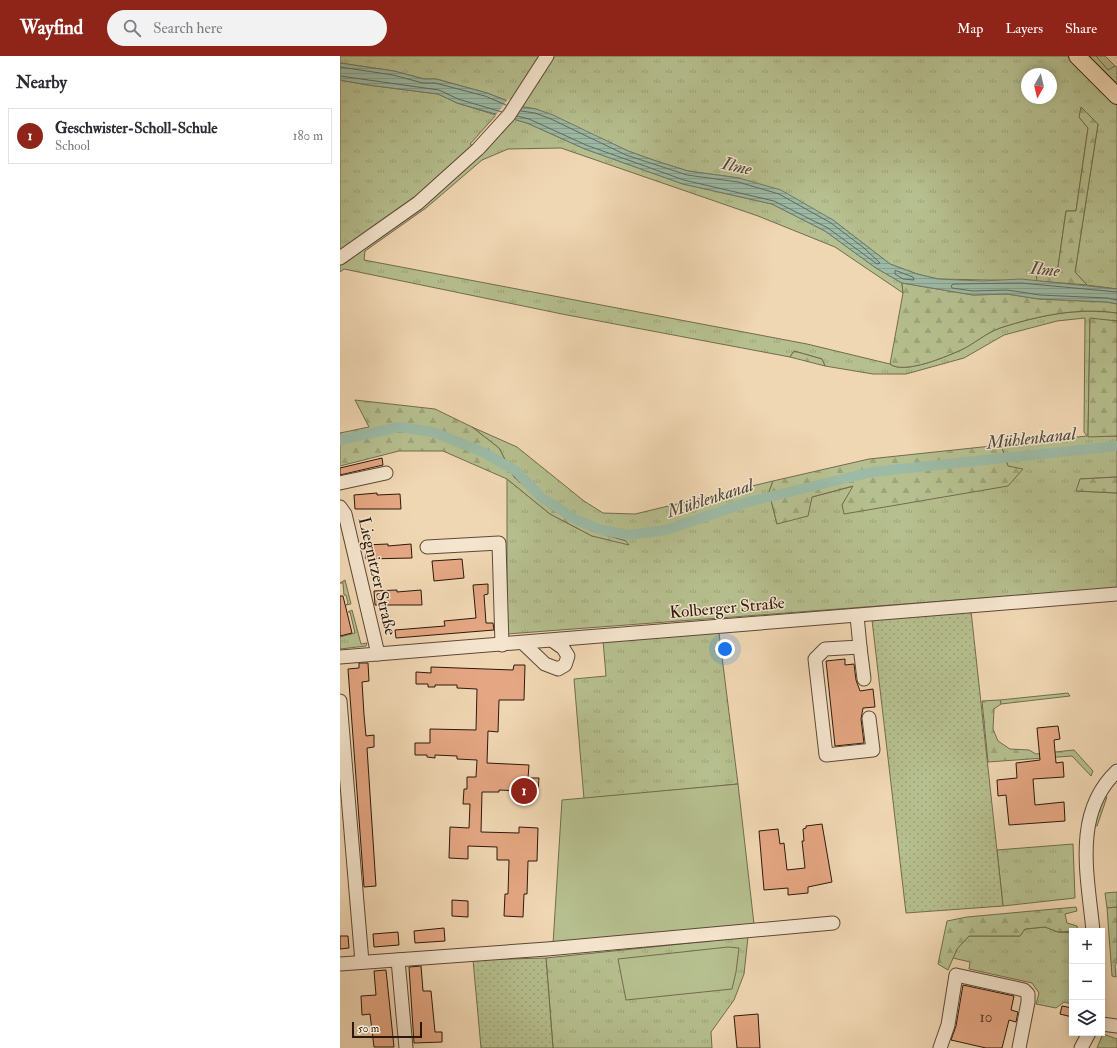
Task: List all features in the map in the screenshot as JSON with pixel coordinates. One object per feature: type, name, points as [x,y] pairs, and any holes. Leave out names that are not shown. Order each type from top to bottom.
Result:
[{"type":"main road","points":[[1077,56],[1117,96]]},
{"type":"street","points":[[340,258],[418,203],[478,149],[509,115],[547,56]]},
{"type":"street","points":[[340,483],[386,473]]},
{"type":"street","name":"Liegnitzer Straße","points":[[340,507],[345,514],[378,654]]},
{"type":"street","points":[[427,547],[499,543],[502,645]]},
{"type":"street","name":"Kolberger Straße","points":[[340,657],[553,641],[713,626],[857,616],[1117,594]]},
{"type":"street","points":[[857,616],[864,679]]},
{"type":"street","points":[[523,643],[545,664],[558,670],[565,665],[568,656],[563,648],[553,641]]},
{"type":"street","points":[[860,647],[825,649],[815,659],[826,755],[873,750],[870,718]]},
{"type":"street","points":[[340,701],[362,962]]},
{"type":"street","points":[[1093,928],[1086,836],[1092,808],[1108,780],[1117,771]]},
{"type":"street","points":[[340,964],[547,949],[833,923]]},
{"type":"street","points":[[398,960],[406,1048]]},
{"type":"street","points":[[940,1048],[948,1025],[956,975],[1024,990],[1028,994],[1028,1002],[1019,1048]]},
{"type":"street","points":[[1105,1024],[1117,1026]]},
{"type":"street","points":[[1081,1048],[1087,1036]]},
{"type":"green space","points":[[340,56],[1096,56],[1108,69],[1115,66],[1117,67],[1117,289],[1087,285],[1075,272],[1098,124],[1079,117],[1088,128],[1076,211],[1066,211],[1057,274],[1037,273],[1037,281],[938,279],[917,274],[890,264],[833,220],[739,178],[688,171],[628,151],[536,109],[523,107],[487,93],[436,79],[424,79],[394,71],[340,63]]},
{"type":"green space","points":[[1096,56],[1105,56],[1115,66],[1108,70]]},
{"type":"green space","points":[[340,80],[438,94],[457,103],[496,115],[470,144],[484,153],[514,119],[527,123],[585,149],[683,184],[772,204],[825,231],[876,268],[902,283],[903,293],[835,247],[758,216],[561,148],[508,149],[482,160],[426,208],[365,251],[364,260],[807,344],[897,367],[915,366],[937,360],[963,349],[995,330],[1043,316],[1087,311],[1117,313],[1117,321],[1090,319],[1088,436],[1117,436],[1117,477],[1080,479],[1077,491],[1117,493],[1117,588],[507,634],[507,479],[550,514],[592,536],[626,541],[592,531],[551,509],[514,476],[499,448],[472,427],[517,447],[584,501],[603,513],[635,514],[773,481],[769,492],[777,524],[812,497],[854,486],[842,505],[1008,466],[1001,445],[1087,436],[1084,432],[1085,318],[1057,321],[1004,335],[964,358],[906,374],[873,374],[825,366],[822,359],[794,351],[790,357],[562,314],[344,269],[340,272]]},
{"type":"green space","points":[[1081,107],[1098,124],[1075,272],[1087,285],[1037,281],[1036,273],[1057,274],[1066,211],[1076,211],[1088,128],[1079,117]]},
{"type":"green space","points":[[902,283],[973,295],[1007,294],[1039,299],[1107,302],[1117,304],[1117,313],[1087,311],[1043,316],[995,330],[963,349],[937,360],[915,366],[897,367],[890,364],[903,293]]},
{"type":"green space","points":[[1090,318],[1117,321],[1117,436],[1088,437]]},
{"type":"green space","points":[[794,351],[822,359],[825,366],[790,357]]},
{"type":"green space","points":[[355,400],[435,409],[472,427],[499,448],[514,477],[551,509],[592,531],[626,541],[629,545],[592,536],[550,514],[507,479],[443,451],[399,451],[340,466],[340,433],[369,427]]},
{"type":"green space","points":[[1001,445],[1008,466],[1023,469],[1008,486],[844,514],[842,505],[853,486],[812,497],[808,516],[777,524],[769,492],[773,481],[869,459]]},
{"type":"green space","points":[[1117,477],[1117,493],[1076,491],[1080,479]]},
{"type":"green space","points":[[345,580],[351,604],[346,605],[348,603],[346,595],[344,595],[343,583],[340,583]]},
{"type":"green space","points":[[352,610],[361,644],[367,643],[366,646],[340,649],[340,637],[355,633],[350,612],[348,612]]},
{"type":"green space","points":[[971,611],[1003,906],[906,913],[872,620]]},
{"type":"green space","points":[[719,633],[738,784],[584,799],[574,679],[606,676],[603,640]]},
{"type":"green space","points":[[1068,693],[1070,696],[1001,704],[1000,700]]},
{"type":"green space","points":[[1000,700],[1001,704],[994,709],[993,729],[998,741],[1010,749],[1029,750],[1036,754],[1074,750],[1093,771],[1091,776],[1072,756],[988,762],[982,701]]},
{"type":"green space","points":[[738,784],[754,924],[553,944],[562,800]]},
{"type":"green space","points":[[1102,794],[1107,797],[1097,826],[1092,825]]},
{"type":"green space","points":[[1073,844],[1075,898],[1003,906],[997,850]]},
{"type":"green space","points":[[1117,892],[1117,907],[1107,908],[1105,893]]},
{"type":"green space","points":[[1076,907],[1077,911],[1065,914],[1067,923],[1077,926],[1077,928],[1069,928],[1069,931],[1058,932],[1045,927],[1025,929],[1020,936],[969,936],[957,949],[948,970],[938,964],[947,921],[967,917]]},
{"type":"green space","points":[[1117,907],[1116,977],[1112,976],[1107,908]]},
{"type":"green space","points":[[1045,927],[1058,932],[1069,933],[1069,1003],[1064,1002],[1056,1008],[1036,1004],[1039,993],[1032,983],[969,969],[970,962],[953,958],[957,949],[969,936],[1020,936],[1025,929]]},
{"type":"green space","points":[[748,937],[744,974],[734,1000],[711,1032],[712,1048],[553,1048],[546,958]]},
{"type":"green space","points":[[728,947],[739,948],[732,989],[626,1000],[618,959]]},
{"type":"green space","points":[[546,958],[553,1048],[481,1048],[473,960]]},
{"type":"green space","points":[[1105,1035],[1117,1039],[1117,1048],[1097,1048],[1102,1036]]},
{"type":"water","points":[[340,63],[394,71],[424,79],[436,79],[487,93],[523,107],[536,109],[553,115],[628,151],[656,161],[688,171],[739,178],[781,190],[833,220],[890,264],[917,274],[938,279],[982,281],[1021,279],[1117,289],[1117,304],[1107,302],[1039,299],[1007,294],[973,295],[902,283],[876,268],[825,231],[772,204],[683,184],[585,149],[527,123],[457,103],[438,94],[340,80]]},
{"type":"pier","points":[[508,99],[524,105],[513,121],[495,116]]},
{"type":"building","points":[[382,458],[383,465],[340,475],[340,468]]},
{"type":"building","points":[[377,493],[377,495],[400,494],[401,509],[355,509],[354,495]]},
{"type":"building","points":[[388,544],[388,546],[411,544],[412,558],[366,559],[365,545]]},
{"type":"building","points":[[462,559],[464,578],[434,581],[432,561]]},
{"type":"building","points":[[488,584],[488,594],[484,595],[486,623],[493,623],[494,630],[396,638],[395,630],[445,626],[444,621],[476,618],[473,585]]},
{"type":"building","points":[[397,590],[397,592],[421,590],[422,605],[375,605],[374,591]]},
{"type":"building","points":[[340,596],[343,596],[352,633],[340,636]]},
{"type":"building","points":[[845,659],[845,665],[854,664],[856,680],[860,691],[873,689],[875,707],[863,708],[861,719],[864,743],[835,746],[826,661]]},
{"type":"building","points":[[359,663],[368,663],[369,681],[362,682],[364,715],[366,736],[374,735],[374,747],[367,748],[376,886],[364,887],[348,669],[359,668]]},
{"type":"building","points":[[514,665],[525,665],[524,700],[499,700],[498,732],[488,731],[487,763],[529,765],[528,778],[539,778],[538,792],[529,791],[529,794],[520,793],[520,791],[499,790],[499,792],[482,792],[481,832],[519,833],[519,827],[538,828],[537,861],[528,861],[527,894],[524,894],[523,917],[504,916],[505,894],[508,894],[509,860],[497,860],[497,847],[468,846],[468,859],[449,858],[450,827],[469,828],[470,804],[463,804],[464,789],[467,789],[467,777],[476,777],[477,760],[457,759],[457,756],[435,755],[435,758],[427,757],[427,755],[415,755],[415,743],[430,743],[430,729],[476,730],[477,689],[457,688],[457,685],[435,685],[435,687],[428,687],[428,684],[416,684],[416,672],[431,673],[431,667],[513,670]]},
{"type":"building","points":[[1058,726],[1060,739],[1054,740],[1056,763],[1063,762],[1064,777],[1033,779],[1035,805],[1064,802],[1065,821],[1009,825],[1006,795],[998,796],[997,780],[1017,778],[1016,763],[1040,760],[1037,728]]},
{"type":"building","points":[[822,824],[832,882],[808,887],[808,893],[788,895],[788,888],[764,890],[759,831],[778,829],[780,844],[784,843],[787,870],[805,868],[802,841],[804,841],[803,829],[806,828],[806,826]]},
{"type":"building","points":[[452,900],[468,901],[468,917],[452,916]]},
{"type":"building","points":[[444,928],[445,941],[415,943],[414,931]]},
{"type":"building","points":[[398,932],[399,945],[374,947],[373,934]]},
{"type":"building","points":[[340,936],[348,936],[349,948],[340,949]]},
{"type":"building","points":[[421,966],[423,991],[431,991],[435,1032],[442,1032],[442,1042],[414,1043],[409,967]]},
{"type":"building","points":[[386,970],[394,1047],[374,1047],[370,1014],[362,1015],[361,996],[376,995],[374,971]]},
{"type":"building","points":[[963,985],[1014,996],[1011,1010],[1018,1012],[1016,1022],[1009,1020],[1002,1048],[986,1048],[951,1040],[956,1026]]},
{"type":"building","points":[[1062,1006],[1069,1007],[1069,1016],[1060,1014]]},
{"type":"building","points":[[758,1014],[760,1048],[737,1048],[734,1016]]},
{"type":"waterway","name":"Mühlenkanal","points":[[340,440],[399,427],[433,432],[481,451],[516,471],[541,497],[575,519],[602,530],[628,535],[666,530],[748,502],[872,472],[1117,446]]},
{"type":"place","name":"Geschwister-Scholl-Schule","points":[[524,791]]},
{"type":"water label","name":"Ilme","points":[[737,166]]},
{"type":"water label","name":"Ilme","points":[[1045,269]]}]
